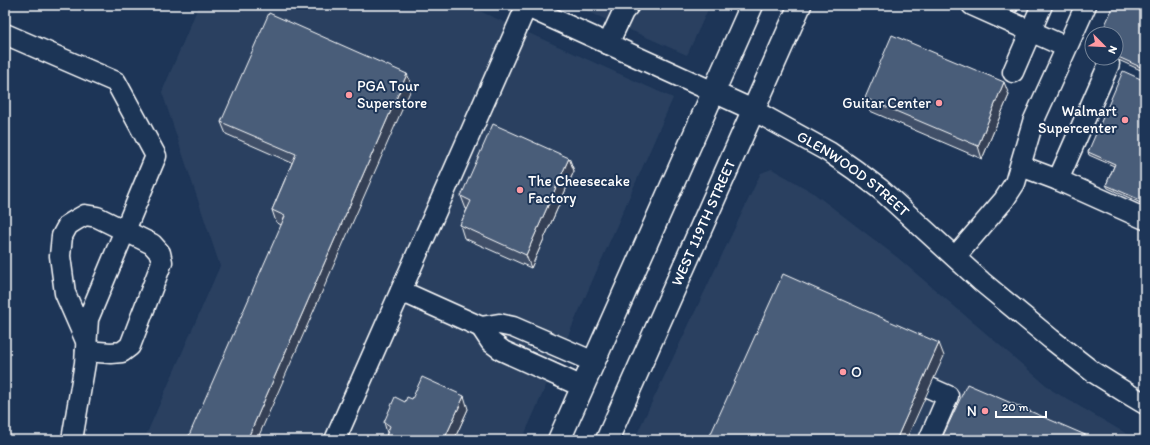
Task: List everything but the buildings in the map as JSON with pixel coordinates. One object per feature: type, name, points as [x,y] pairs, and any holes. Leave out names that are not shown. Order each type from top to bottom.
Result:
[{"type":"main road","points":[[559,440],[752,5]]},
{"type":"main road","name":"WEST 119TH STREET","points":[[607,440],[800,5]]},
{"type":"street","points":[[608,44],[623,12],[629,5]]},
{"type":"street","points":[[972,5],[1066,46]]},
{"type":"street","points":[[1013,72],[1042,5]]},
{"type":"street","points":[[955,257],[1004,200],[1014,183],[1033,122],[1066,46],[1086,5]]},
{"type":"street","points":[[335,440],[525,6]]},
{"type":"street","name":"GLENWOOD STREET","points":[[525,6],[753,110],[828,152],[855,170],[908,213],[1011,306],[1093,372],[1145,404]]},
{"type":"street","points":[[5,34],[116,82],[156,156],[88,319],[85,363],[72,440]]},
{"type":"street","points":[[1058,180],[1108,66]]},
{"type":"street","points":[[1020,166],[1058,180],[1145,219]]},
{"type":"street","points":[[85,215],[97,217],[152,244],[160,253],[162,262],[130,346],[122,352],[116,353],[86,347],[65,293],[60,256],[62,236],[68,225],[85,215]]},
{"type":"street","points":[[401,291],[481,326],[499,324],[513,327],[594,362]]},
{"type":"street","points":[[481,326],[490,342],[503,351],[583,387]]},
{"type":"street","points":[[929,440],[948,396],[930,388]]},
{"type":"street","points":[[939,417],[958,426]]},
{"type":"shaded area","points":[[199,5],[466,5],[673,98],[522,440],[144,440],[220,266],[162,92]]},
{"type":"shaded area","points":[[573,5],[710,5],[687,55]]},
{"type":"shaded area","points":[[772,169],[812,192],[898,258],[1053,391],[1132,437],[1141,440],[634,440],[761,173]]},
{"type":"place","name":"PGA Tour Superstore","points":[[349,95]]},
{"type":"place","name":"Guitar Center","points":[[939,103]]},
{"type":"place","name":"Walmart Supercenter","points":[[1125,120]]},
{"type":"place","name":"The Cheesecake Factory","points":[[520,190]]},
{"type":"place","name":"O","points":[[843,372]]},
{"type":"place","name":"N","points":[[985,411]]}]
